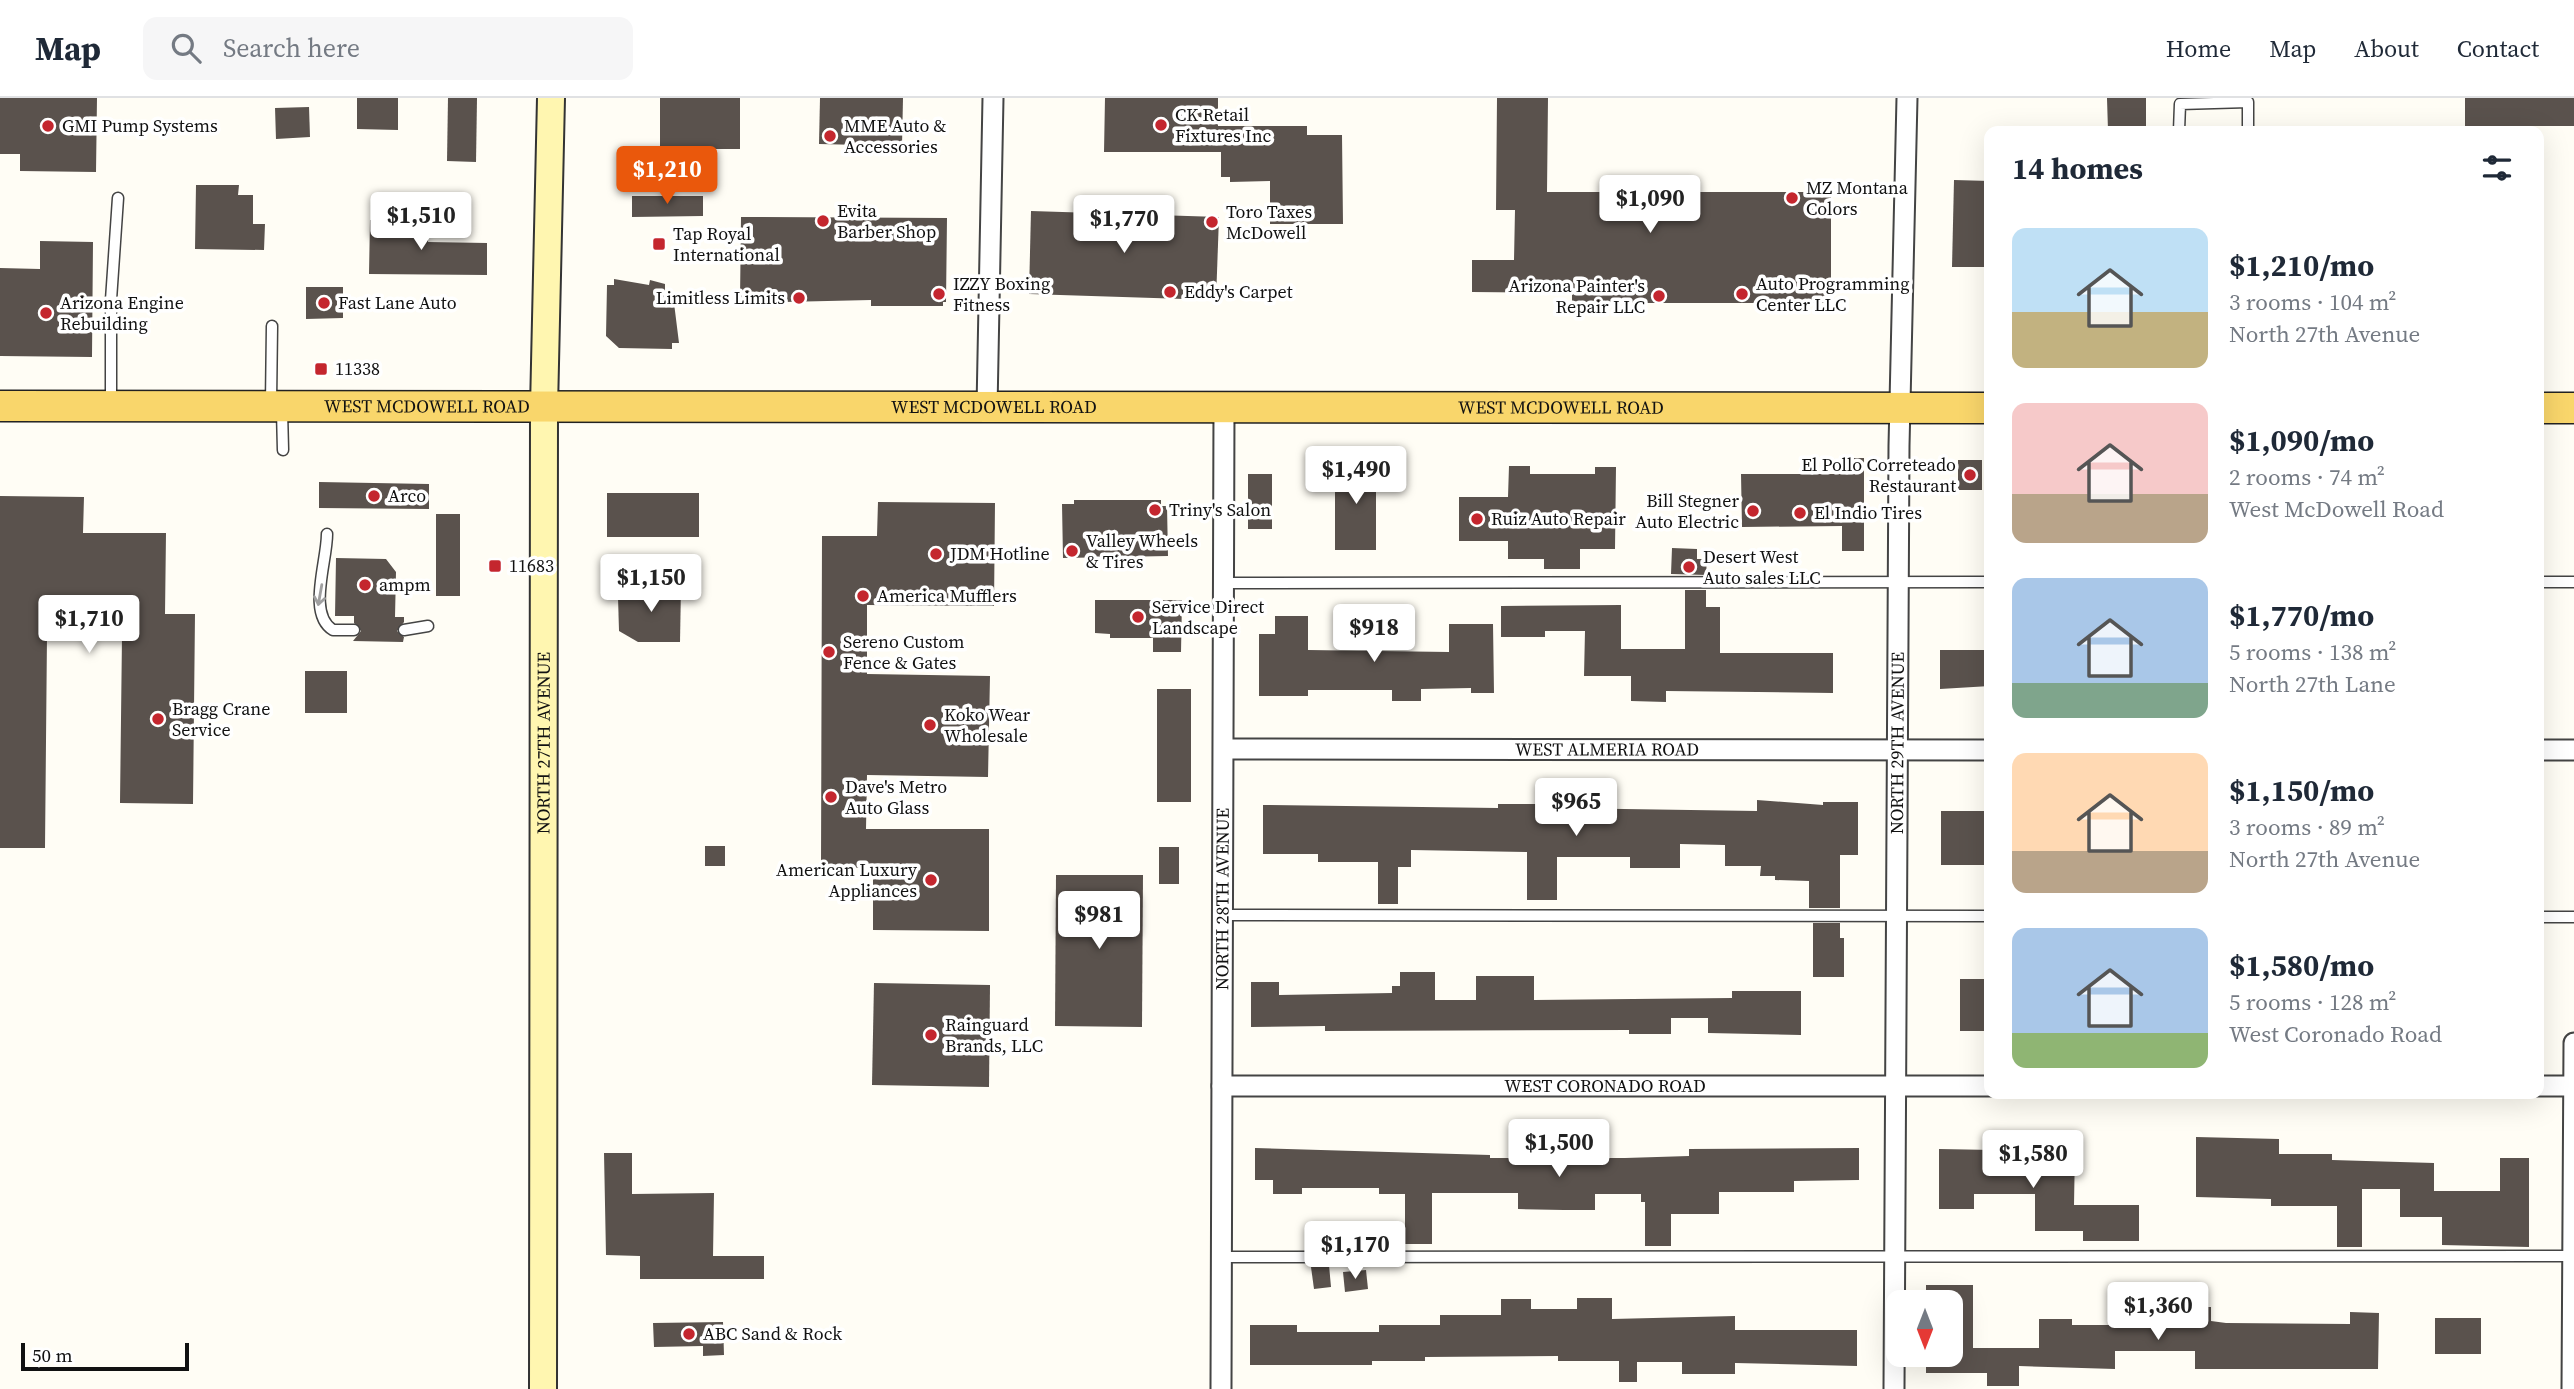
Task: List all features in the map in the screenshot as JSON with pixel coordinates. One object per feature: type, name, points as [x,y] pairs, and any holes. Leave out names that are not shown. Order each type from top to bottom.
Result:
[{"type":"main road","name":"NORTH 27TH AVENUE","points":[[543,1389],[544,408],[551,98]]},
{"type":"main road","name":"WEST MCDOWELL ROAD","points":[[0,406],[1984,408]]},
{"type":"main road","points":[[2544,408],[2574,408]]},
{"type":"street","points":[[987,408],[993,98]]},
{"type":"street","name":"NORTH 29TH AVENUE","points":[[1894,1389],[1899,408],[1907,98]]},
{"type":"street","name":"NORTH 28TH AVENUE","points":[[1221,1389],[1224,408]]},
{"type":"street","name":"WEST ALMERIA ROAD","points":[[1224,749],[1984,750]]},
{"type":"street","points":[[2544,750],[2574,750]]},
{"type":"street","points":[[2572,1389],[2574,1043]]},
{"type":"street","name":"WEST CORONADO ROAD","points":[[1222,1086],[1984,1086]]},
{"type":"street","points":[[2544,1086],[2574,1086]]},
{"type":"lane","points":[[2179,126],[2180,104],[2248,102],[2248,126]]},
{"type":"lane","points":[[111,406],[111,300],[118,198]]},
{"type":"lane","points":[[272,326],[276,407],[283,450]]},
{"type":"lane","points":[[327,534],[327,555],[318,609],[321,620],[333,630],[354,630]]},
{"type":"lane","points":[[1225,583],[1984,582]]},
{"type":"lane","points":[[2544,582],[2574,582]]},
{"type":"lane","points":[[404,630],[429,626]]},
{"type":"lane","points":[[1224,915],[1984,916]]},
{"type":"lane","points":[[2544,917],[2574,917]]},
{"type":"lane","points":[[1222,1257],[2573,1256]]},
{"type":"building","name":"GMI Pump Systems","points":[[0,98],[97,98],[96,172],[20,171],[20,154],[0,154]]},
{"type":"building","points":[[357,98],[398,98],[398,130],[357,129]]},
{"type":"building","points":[[448,98],[477,98],[476,162],[447,161]]},
{"type":"building","points":[[660,98],[740,98],[740,149],[660,149]]},
{"type":"building","points":[[820,98],[903,98],[902,146],[819,144]]},
{"type":"building","points":[[1105,98],[1218,98],[1218,126],[1307,126],[1307,135],[1342,135],[1343,224],[1270,224],[1270,181],[1230,182],[1230,177],[1221,177],[1221,152],[1104,152]]},
{"type":"building","points":[[1497,98],[1548,98],[1547,192],[1831,192],[1831,303],[1572,303],[1572,293],[1472,292],[1472,260],[1514,260],[1515,210],[1496,210]]},
{"type":"building","points":[[2107,98],[2146,98],[2146,126],[2108,126]]},
{"type":"building","points":[[2465,98],[2574,98],[2574,126],[2465,126]]},
{"type":"building","points":[[309,107],[310,137],[276,139],[275,108]]},
{"type":"building","points":[[1954,180],[1984,181],[1984,267],[1952,267]]},
{"type":"building","points":[[196,185],[239,185],[238,195],[253,195],[253,224],[265,224],[264,250],[195,249]]},
{"type":"building","points":[[632,196],[703,196],[703,216],[632,217]]},
{"type":"building","points":[[1031,211],[1219,217],[1216,300],[1029,294]]},
{"type":"building","points":[[741,217],[947,218],[946,302],[943,302],[943,306],[871,306],[871,300],[745,303],[740,300]]},
{"type":"building","points":[[370,220],[428,221],[428,242],[487,243],[487,275],[369,274]]},
{"type":"building","name":"Arizona Engine Rebuilding","points":[[40,241],[93,242],[92,357],[0,356],[0,268],[40,269]]},
{"type":"building","points":[[614,279],[649,285],[650,280],[665,284],[665,294],[673,295],[679,343],[672,343],[672,349],[619,348],[606,336],[607,285],[614,285]]},
{"type":"building","name":"Fast Lane Auto","points":[[306,287],[343,287],[343,318],[306,319]]},
{"type":"building","points":[[1841,458],[1864,458],[1864,551],[1842,551],[1842,526],[1742,527],[1741,474],[1841,474]]},
{"type":"building","name":"El Pollo Correteado Restaurant","points":[[1958,460],[1982,460],[1982,490],[1958,490]]},
{"type":"building","points":[[1335,463],[1376,463],[1376,550],[1335,550]]},
{"type":"building","points":[[1509,466],[1530,466],[1530,474],[1595,474],[1595,467],[1616,467],[1615,549],[1580,549],[1580,569],[1544,569],[1544,559],[1508,559],[1508,541],[1459,541],[1459,497],[1508,497]]},
{"type":"building","points":[[1248,474],[1272,474],[1272,529],[1248,529]]},
{"type":"building","name":"Arco","points":[[319,482],[429,484],[429,509],[319,508]]},
{"type":"building","points":[[607,493],[699,493],[699,537],[607,537]]},
{"type":"building","name":"Bragg Crane Service","points":[[0,496],[84,497],[83,533],[166,533],[165,614],[195,614],[193,804],[120,803],[122,636],[47,635],[45,848],[0,848]]},
{"type":"building","points":[[1074,500],[1161,500],[1161,506],[1167,506],[1168,556],[1063,558],[1062,504],[1074,504]]},
{"type":"building","points":[[878,502],[995,503],[994,606],[867,605],[867,674],[990,676],[988,777],[867,775],[866,829],[989,829],[989,931],[873,930],[873,868],[821,867],[822,536],[877,536]]},
{"type":"building","name":"Arco","points":[[436,514],[460,514],[460,596],[436,596]]},
{"type":"building","name":"Desert West Auto sales LLC","points":[[1672,548],[1697,549],[1697,559],[1707,559],[1706,575],[1671,574]]},
{"type":"building","name":"ampm","points":[[336,558],[386,559],[396,572],[395,617],[404,617],[404,622],[397,631],[404,637],[403,642],[353,641],[361,631],[354,623],[354,616],[335,616]]},
{"type":"building","points":[[635,586],[681,586],[680,642],[638,642],[619,631],[618,597]]},
{"type":"building","points":[[1685,590],[1706,590],[1706,607],[1720,607],[1720,653],[1833,653],[1833,693],[1666,691],[1666,702],[1631,701],[1631,676],[1584,676],[1585,631],[1545,631],[1545,637],[1501,637],[1501,606],[1621,605],[1621,649],[1685,649]]},
{"type":"building","name":"Service Direct Landscape","points":[[1095,600],[1182,600],[1181,652],[1153,652],[1153,638],[1110,638],[1110,634],[1095,633]]},
{"type":"building","points":[[1275,616],[1308,616],[1308,650],[1449,652],[1449,624],[1493,624],[1494,693],[1471,693],[1471,688],[1421,689],[1421,701],[1392,701],[1392,690],[1308,690],[1308,696],[1259,696],[1259,634],[1275,634]]},
{"type":"building","points":[[1940,650],[1984,650],[1984,686],[1940,689]]},
{"type":"building","points":[[305,671],[347,671],[347,713],[305,713]]},
{"type":"building","points":[[1157,689],[1191,689],[1191,802],[1157,802]]},
{"type":"building","points":[[1757,800],[1823,805],[1823,802],[1858,802],[1858,855],[1840,855],[1840,908],[1809,908],[1809,881],[1775,880],[1775,876],[1760,876],[1761,866],[1725,866],[1725,845],[1680,844],[1680,868],[1630,868],[1630,857],[1557,857],[1557,900],[1527,900],[1527,852],[1411,850],[1411,867],[1398,867],[1398,904],[1378,904],[1378,862],[1318,862],[1318,854],[1263,854],[1263,805],[1498,808],[1498,804],[1557,804],[1557,808],[1757,811]]},
{"type":"building","points":[[1941,811],[1984,811],[1984,865],[1941,865]]},
{"type":"building","points":[[705,846],[725,846],[725,866],[705,866]]},
{"type":"building","points":[[1159,847],[1179,847],[1179,884],[1159,884]]},
{"type":"building","points":[[1056,875],[1143,875],[1142,1027],[1055,1026]]},
{"type":"building","points":[[1813,923],[1840,923],[1840,938],[1844,938],[1844,977],[1813,977]]},
{"type":"building","points":[[1400,972],[1435,972],[1435,1000],[1476,1000],[1476,976],[1534,976],[1534,1000],[1732,998],[1732,991],[1801,991],[1801,1035],[1708,1033],[1708,1018],[1671,1018],[1671,1034],[1629,1034],[1629,1030],[1325,1031],[1325,1026],[1251,1027],[1251,982],[1279,982],[1279,995],[1392,993],[1392,986],[1400,986]]},
{"type":"building","points":[[1960,979],[1984,979],[1984,1031],[1960,1031]]},
{"type":"building","name":"Rainguard Brands, LLC","points":[[874,983],[990,985],[989,1087],[872,1085]]},
{"type":"building","points":[[2196,1137],[2279,1139],[2279,1154],[2332,1154],[2332,1160],[2434,1163],[2434,1191],[2500,1191],[2500,1158],[2529,1158],[2529,1247],[2442,1245],[2442,1217],[2400,1217],[2400,1189],[2362,1189],[2362,1247],[2337,1247],[2337,1206],[2271,1206],[2271,1199],[2196,1197]]},
{"type":"building","points":[[2043,1147],[2075,1148],[2074,1205],[2139,1205],[2139,1241],[2083,1241],[2083,1231],[2035,1231],[2035,1194],[1974,1194],[1974,1209],[1939,1209],[1939,1149],[2043,1151]]},
{"type":"building","points":[[1255,1148],[1490,1155],[1490,1158],[1625,1158],[1689,1156],[1689,1149],[1859,1148],[1859,1180],[1794,1181],[1794,1192],[1719,1192],[1719,1214],[1671,1214],[1671,1246],[1645,1246],[1645,1202],[1641,1202],[1641,1194],[1595,1194],[1595,1210],[1564,1210],[1518,1209],[1518,1193],[1432,1193],[1432,1244],[1405,1244],[1405,1194],[1379,1194],[1379,1188],[1302,1188],[1302,1194],[1273,1194],[1273,1180],[1255,1180]]},
{"type":"building","points":[[604,1153],[632,1153],[632,1194],[714,1193],[713,1256],[764,1256],[764,1279],[640,1279],[640,1256],[606,1255]]},
{"type":"building","points":[[1329,1265],[1331,1287],[1314,1289],[1311,1267]]},
{"type":"building","points":[[1366,1270],[1368,1289],[1345,1292],[1343,1272]]},
{"type":"building","points":[[1926,1285],[1973,1285],[1973,1348],[2039,1348],[2039,1319],[2072,1319],[2072,1325],[2140,1325],[2140,1304],[2192,1304],[2192,1307],[2211,1307],[2211,1321],[2226,1323],[2350,1324],[2350,1312],[2379,1313],[2378,1369],[2195,1369],[2195,1351],[2115,1351],[2115,1369],[2019,1366],[2019,1386],[1987,1386],[1987,1373],[1926,1373],[1926,1367],[1964,1367],[1964,1290],[1926,1290]]},
{"type":"building","points":[[1577,1298],[1612,1298],[1612,1319],[1735,1316],[1735,1330],[1857,1330],[1857,1366],[1735,1363],[1735,1374],[1682,1374],[1682,1362],[1637,1362],[1637,1382],[1619,1382],[1619,1361],[1558,1361],[1558,1356],[1425,1357],[1425,1361],[1372,1361],[1372,1365],[1250,1365],[1250,1325],[1297,1325],[1297,1332],[1379,1332],[1379,1325],[1440,1325],[1440,1315],[1501,1315],[1501,1299],[1531,1299],[1531,1309],[1577,1309]]},
{"type":"building","points":[[2435,1318],[2481,1318],[2481,1354],[2435,1354]]},
{"type":"building","name":"ABC Sand & Rock","points":[[723,1322],[724,1355],[703,1356],[703,1346],[654,1347],[653,1323]]},
{"type":"place","name":"CK Retail Fixtures Inc","points":[[1161,125]]},
{"type":"place","name":"GMI Pump Systems","points":[[48,126]]},
{"type":"place","name":"MME Auto & Accessories","points":[[830,136]]},
{"type":"place","name":"MZ Montana Colors","points":[[1792,198]]},
{"type":"place","name":"Evita Barber Shop","points":[[823,221]]},
{"type":"place","name":"Toro Taxes McDowell","points":[[1212,222]]},
{"type":"place","name":"Tap Royal International","points":[[659,244]]},
{"type":"place","name":"Eddy's Carpet","points":[[1170,292]]},
{"type":"place","name":"IZZY Boxing Fitness","points":[[939,294]]},
{"type":"place","name":"Auto Programming Center LLC","points":[[1742,294]]},
{"type":"place","name":"Arizona Painter's Repair LLC","points":[[1659,296]]},
{"type":"place","name":"Limitless Limits","points":[[799,298]]},
{"type":"place","name":"Fast Lane Auto","points":[[324,303]]},
{"type":"place","name":"Arizona Engine Rebuilding","points":[[46,313]]},
{"type":"place","name":"11338","points":[[321,369]]},
{"type":"place","name":"El Pollo Correteado Restaurant","points":[[1970,475]]},
{"type":"place","name":"Arco","points":[[374,496]]},
{"type":"place","name":"Triny's Salon","points":[[1155,510]]},
{"type":"place","name":"Bill Stegner Auto Electric","points":[[1753,511]]},
{"type":"place","name":"El Indio Tires","points":[[1800,513]]},
{"type":"place","name":"Ruiz Auto Repair","points":[[1477,519]]},
{"type":"place","name":"Valley Wheels & Tires","points":[[1072,551]]},
{"type":"place","name":"JDM Hotline","points":[[936,554]]},
{"type":"place","name":"11683","points":[[495,566]]},
{"type":"place","name":"Desert West Auto sales LLC","points":[[1689,567]]},
{"type":"place","name":"ampm","points":[[365,585]]},
{"type":"place","name":"America Mufflers","points":[[863,596]]},
{"type":"place","name":"Service Direct Landscape","points":[[1138,617]]},
{"type":"place","name":"Sereno Custom Fence & Gates","points":[[829,652]]},
{"type":"place","name":"Bragg Crane Service","points":[[158,719]]},
{"type":"place","name":"Koko Wear Wholesale","points":[[930,725]]},
{"type":"place","name":"Dave's Metro Auto Glass","points":[[831,797]]},
{"type":"place","name":"American Luxury Appliances","points":[[931,880]]},
{"type":"place","name":"Rainguard Brands, LLC","points":[[931,1035]]},
{"type":"place","name":"ABC Sand & Rock","points":[[689,1334]]}]
